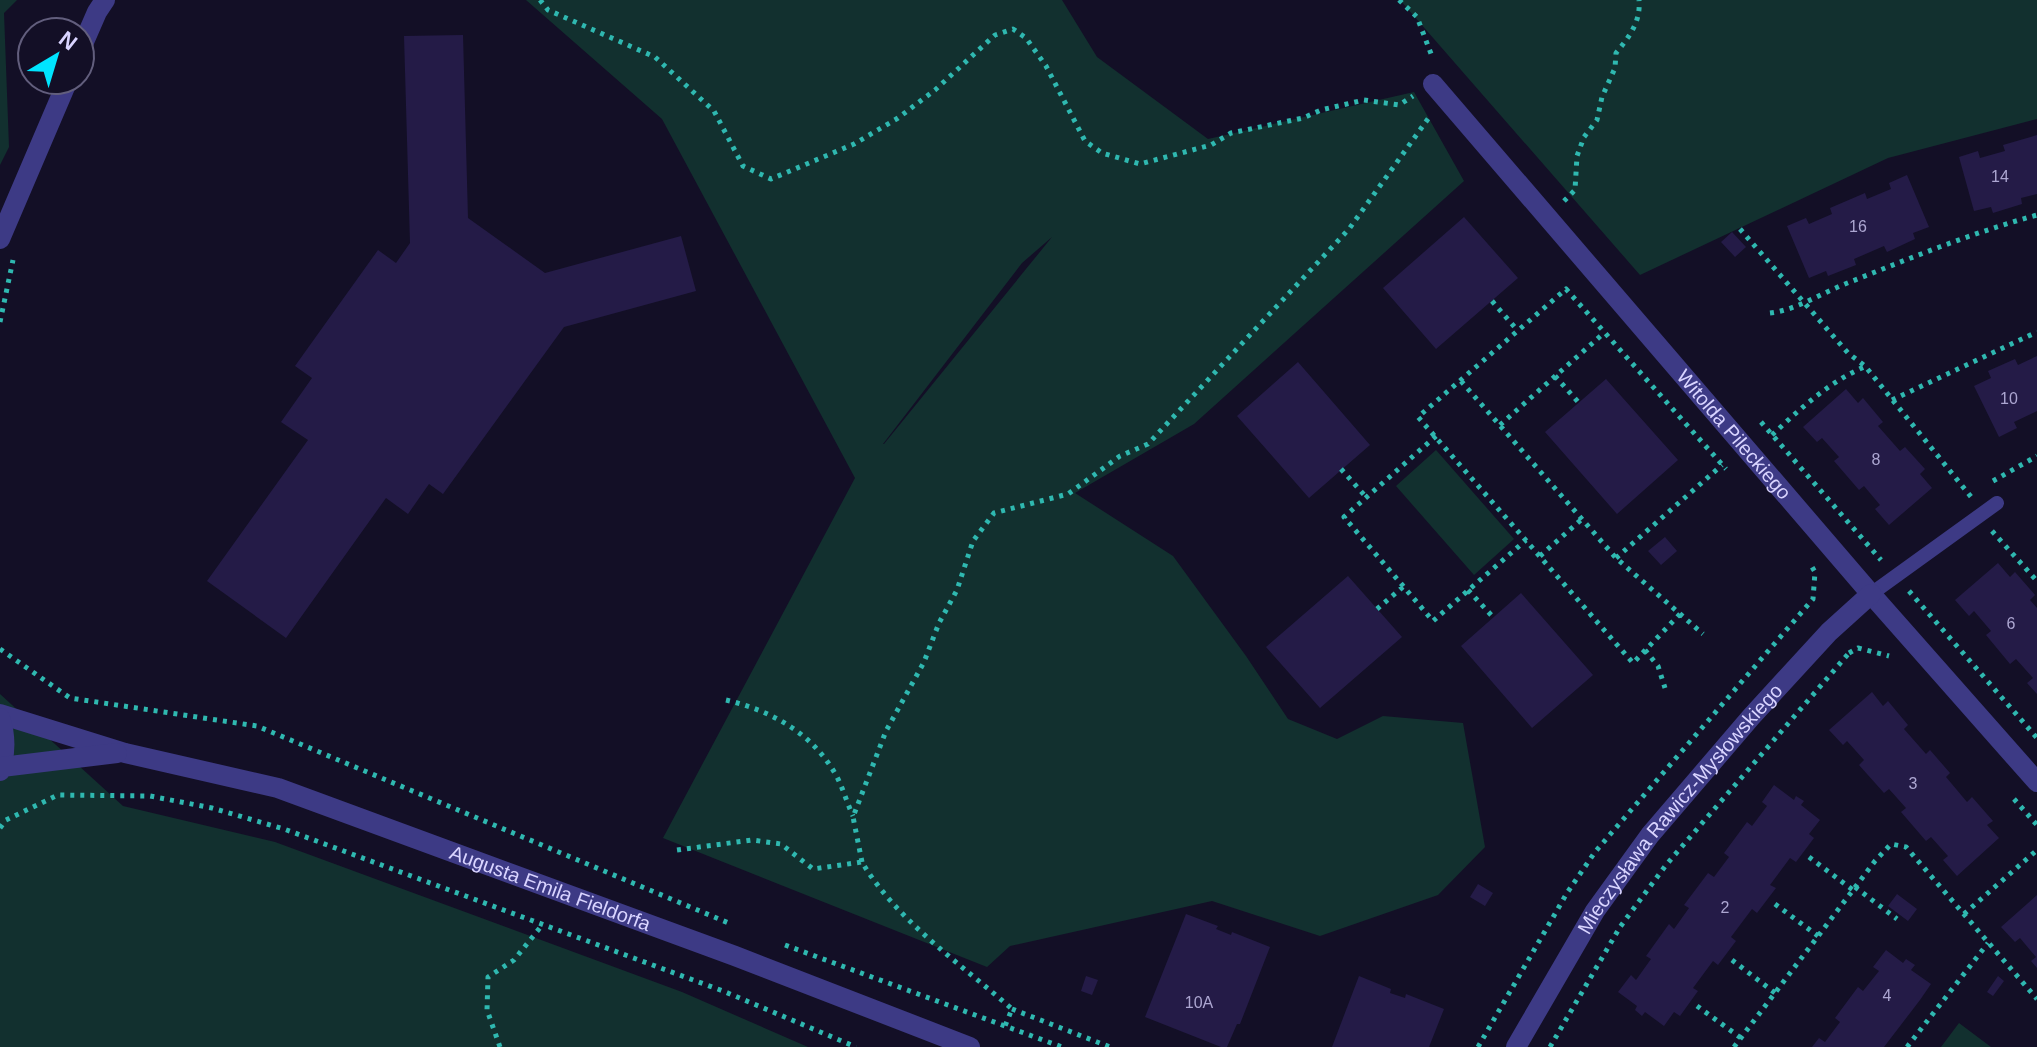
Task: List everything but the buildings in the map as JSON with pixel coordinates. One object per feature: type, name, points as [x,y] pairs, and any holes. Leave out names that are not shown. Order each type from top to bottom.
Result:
[{"type":"street","points":[[96,18],[105,0]]},
{"type":"street","name":"Witolda Pileckiego","points":[[1433,84],[1871,594],[2037,782]]},
{"type":"street","points":[[0,239],[61,96]]},
{"type":"street","name":"Mieczysława Rawicz-Mysłowskiego","points":[[1516,1047],[1595,911],[1650,835],[1751,717],[1829,632],[1871,594]]},
{"type":"street","points":[[0,716],[5,750],[1,769]]},
{"type":"street","name":"Augusta Emila Fieldorfa","points":[[0,716],[125,753],[278,788],[735,956],[970,1047]]},
{"type":"street","name":"Augusta Emila Fieldorfa","points":[[1,769],[125,753]]},
{"type":"lane","points":[[1871,594],[1986,510]]},
{"type":"path","points":[[540,0],[548,10],[655,57],[714,111],[743,166],[771,179],[854,144],[898,118],[935,90],[995,35],[1013,29],[1026,38],[1046,66],[1085,141],[1102,153],[1140,164],[1211,145],[1231,133],[1303,118],[1321,110],[1364,100],[1399,105],[1433,84]]},
{"type":"path","points":[[853,817],[886,731],[924,662],[939,623],[957,590],[973,541],[994,513],[1068,494],[1120,456],[1148,444],[1349,229],[1431,114],[1433,58],[1417,17],[1399,0]]},
{"type":"path","points":[[1548,216],[1575,190],[1577,156],[1584,137],[1597,120],[1602,97],[1615,68],[1616,53],[1628,41],[1637,23],[1639,0]]},
{"type":"path","points":[[1770,313],[1783,311],[1951,242],[2037,215]]},
{"type":"path","points":[[1740,229],[1848,353],[1865,366],[1986,510],[2037,581]]},
{"type":"path","points":[[1680,614],[1633,663],[1418,417],[1566,289],[1732,476]]},
{"type":"path","points":[[1492,301],[1518,331]]},
{"type":"path","points":[[1892,400],[2037,332]]},
{"type":"path","points":[[1500,425],[1604,333]]},
{"type":"path","points":[[1772,435],[1846,374],[1865,366]]},
{"type":"path","points":[[1555,376],[1579,403]]},
{"type":"path","points":[[1461,381],[1616,558],[1703,634]]},
{"type":"path","points":[[1436,436],[1344,517],[1433,621],[1526,540]]},
{"type":"path","points":[[1616,558],[1722,465]]},
{"type":"path","points":[[1341,469],[1367,498]]},
{"type":"path","points":[[1540,556],[1582,519]]},
{"type":"path","points":[[1478,1047],[1567,893],[1595,852],[1813,599],[1815,572],[1808,561]]},
{"type":"path","points":[[1377,609],[1404,586]]},
{"type":"path","points":[[1468,590],[1493,617]]},
{"type":"path","points":[[1804,610],[1849,653]]},
{"type":"path","points":[[1550,1047],[1620,927],[1666,865],[1849,653],[1858,648],[1888,654],[1898,666]]},
{"type":"path","points":[[0,649],[70,698],[257,726],[744,930]]},
{"type":"path","points":[[1645,650],[1658,666],[1665,688]]},
{"type":"path","points":[[726,700],[749,705],[787,721],[805,736],[836,774],[853,817],[862,862],[898,910],[1012,1009],[1110,1047]]},
{"type":"path","points":[[2007,791],[2037,825]]},
{"type":"path","points":[[0,828],[6,820],[58,795],[150,796],[212,808],[284,829],[543,924],[732,995],[856,1047]]},
{"type":"path","points":[[677,850],[752,840],[781,844],[813,869],[862,862]]},
{"type":"path","points":[[1737,1046],[1854,888],[1891,844],[1906,847],[2037,999]]},
{"type":"path","points":[[1964,914],[2037,850]]},
{"type":"path","points":[[1809,857],[1897,919]]},
{"type":"path","points":[[1775,904],[1818,936]]},
{"type":"path","points":[[500,1047],[487,1010],[488,977],[514,960],[543,924]]},
{"type":"path","points":[[777,942],[1062,1047]]},
{"type":"path","points":[[1907,1047],[1988,943]]},
{"type":"path","points":[[1732,960],[1775,993]]},
{"type":"path","points":[[1697,1006],[1741,1038]]},
{"type":"path","points":[[1005,1026],[1012,1009]]},
{"type":"green space","points":[[0,0],[17,0],[4,13],[9,147],[0,165]]},
{"type":"green space","points":[[526,0],[1062,0],[1097,57],[1208,139],[1414,92],[1464,181],[1194,424],[1075,493],[1173,556],[1288,719],[1337,739],[1383,716],[1463,723],[1485,847],[1438,895],[1320,936],[1212,901],[1010,946],[987,967],[663,838],[855,478],[662,119]],"holes":[[[1052,237],[884,444],[1022,263]]]},
{"type":"green space","points":[[1400,0],[2037,0],[2037,119],[1888,158],[1640,275]]},
{"type":"green space","points":[[1436,450],[1514,539],[1474,575],[1396,486]]},
{"type":"green space","points":[[0,694],[123,806],[275,842],[682,992],[808,1047],[0,1047]]},
{"type":"green space","points":[[1959,1023],[1991,1047],[1941,1047]]}]
